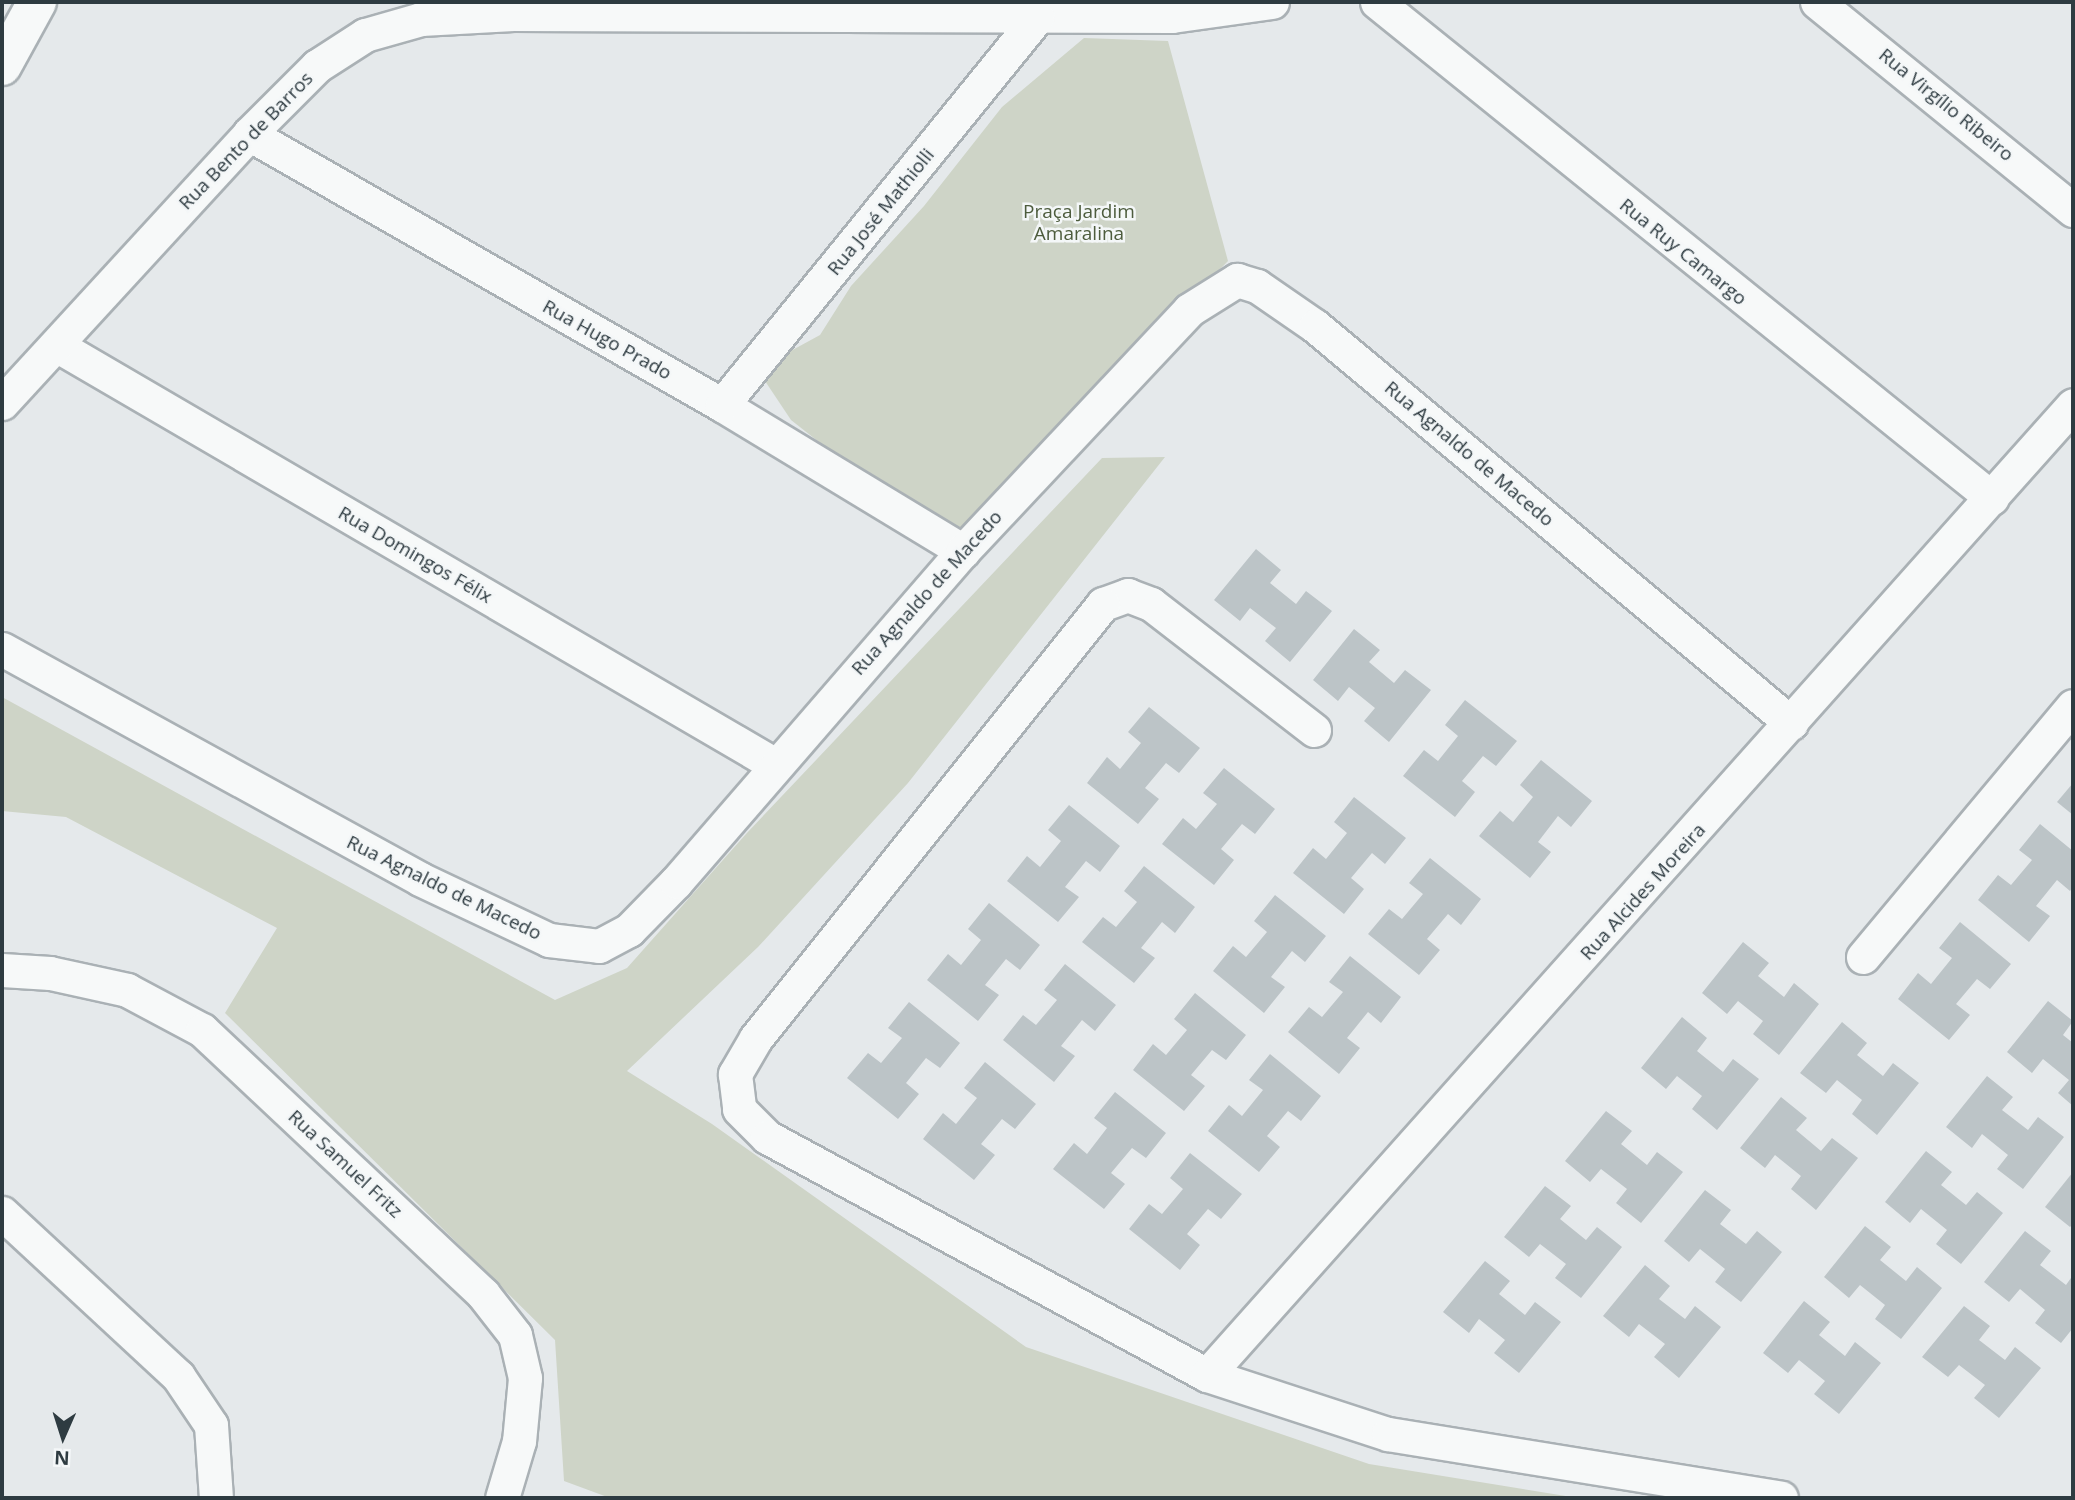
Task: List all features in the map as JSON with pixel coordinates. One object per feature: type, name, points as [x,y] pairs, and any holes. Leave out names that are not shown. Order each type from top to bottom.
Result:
[{"type":"street","points":[[2,66],[37,2]]},
{"type":"street","name":"Rua Bento de Barros","points":[[2,402],[249,134],[317,66],[365,35],[421,19],[513,14],[1037,18],[1171,16],[1272,2]]},
{"type":"street","name":"Rua Ruy Camargo","points":[[1377,2],[1992,498]]},
{"type":"street","name":"Rua Virgílio Ribeiro","points":[[1817,2],[2073,210]]},
{"type":"street","name":"Rua José Mathiolli","points":[[722,405],[1037,18]]},
{"type":"street","name":"Rua Hugo Prado","points":[[249,134],[722,405],[963,551]]},
{"type":"street","name":"Rua Agnaldo de Macedo","points":[[2,649],[420,879],[549,940],[599,946],[629,930],[963,551],[1189,310],[1237,280],[1257,286],[1315,326],[1791,723]]},
{"type":"street","name":"Rua Domingos Félix","points":[[56,345],[774,764]]},
{"type":"street","name":"Rua Alcides Moreira","points":[[1208,1375],[2073,405]]},
{"type":"street","points":[[1314,730],[1151,604],[1128,595],[1103,604],[756,1038],[735,1074],[739,1110],[767,1138],[1208,1375],[1388,1434],[1781,1498]]},
{"type":"street","points":[[1863,957],[2073,706]]},
{"type":"street","name":"Rua Samuel Fritz","points":[[2,970],[50,973],[127,990],[202,1030],[483,1294],[515,1335],[525,1378],[519,1441],[502,1498]]},
{"type":"street","points":[[2,1213],[178,1376],[211,1425],[216,1498]]},
{"type":"green space","name":"Praça Jardim Amaralina","points":[[1084,38],[1168,41],[1228,261],[961,537],[857,472],[791,420],[763,378],[776,359],[820,335],[851,286],[924,206],[1002,107]]},
{"type":"green space","points":[[1165,457],[908,783],[758,947],[627,1071],[712,1124],[1026,1347],[1369,1464],[1578,1498],[610,1498],[564,1481],[555,1340],[225,1013],[277,928],[66,817],[2,811],[2,697],[555,1000],[627,968],[746,834],[1102,458]]},
{"type":"building","points":[[1256,549],[1281,570],[1270,583],[1296,604],[1306,591],[1332,611],[1290,662],[1265,641],[1276,628],[1250,608],[1240,621],[1214,600]]},
{"type":"building","points":[[1354,629],[1380,650],[1369,662],[1394,683],[1405,670],[1431,690],[1389,742],[1364,721],[1375,708],[1349,687],[1338,701],[1313,680]]},
{"type":"building","points":[[1465,700],[1517,741],[1496,766],[1483,756],[1462,781],[1475,792],[1455,817],[1403,776],[1424,750],[1438,761],[1458,736],[1445,725]]},
{"type":"building","points":[[1149,707],[1200,748],[1179,773],[1166,763],[1145,788],[1159,799],[1138,824],[1087,783],[1107,757],[1120,769],[1141,743],[1128,732]]},
{"type":"building","points":[[1541,760],[1592,801],[1571,827],[1558,816],[1538,842],[1551,852],[1530,878],[1479,836],[1500,811],[1513,822],[1533,797],[1520,785]]},
{"type":"building","points":[[1224,768],[1275,809],[1255,834],[1242,824],[1221,849],[1234,860],[1214,885],[1162,844],[1183,818],[1196,829],[1217,804],[1203,793]]},
{"type":"building","points":[[2073,783],[2073,815],[2057,802]]},
{"type":"building","points":[[1354,797],[1406,838],[1385,864],[1372,853],[1351,878],[1364,889],[1344,914],[1293,873],[1313,848],[1326,859],[1347,833],[1334,822]]},
{"type":"building","points":[[1069,805],[1120,846],[1100,872],[1086,861],[1065,887],[1079,897],[1058,922],[1007,881],[1027,856],[1040,867],[1061,841],[1048,830]]},
{"type":"building","points":[[2040,824],[2073,851],[2073,887],[2070,891],[2057,880],[2036,906],[2050,916],[2029,942],[1978,900],[1998,875],[2011,885],[2032,860],[2019,850]]},
{"type":"building","points":[[1430,858],[1481,899],[1461,925],[1448,914],[1427,939],[1440,950],[1419,975],[1368,934],[1389,909],[1402,919],[1423,894],[1409,883]]},
{"type":"building","points":[[1144,866],[1195,907],[1175,933],[1162,922],[1141,948],[1155,958],[1134,983],[1082,942],[1103,917],[1116,927],[1137,902],[1124,891]]},
{"type":"building","points":[[1275,895],[1326,936],[1305,962],[1292,951],[1271,977],[1285,987],[1264,1013],[1213,971],[1233,946],[1246,957],[1267,932],[1254,921]]},
{"type":"building","points":[[989,903],[1040,945],[1020,970],[1006,959],[985,985],[999,995],[978,1021],[927,980],[948,954],[961,965],[981,940],[968,929]]},
{"type":"building","points":[[1960,922],[2011,964],[1990,989],[1977,979],[1956,1004],[1970,1015],[1949,1040],[1898,999],[1918,973],[1931,984],[1952,958],[1939,948]]},
{"type":"building","points":[[1743,942],[1769,963],[1758,976],[1784,997],[1794,983],[1819,1004],[1779,1055],[1753,1034],[1763,1021],[1738,1001],[1727,1014],[1702,993]]},
{"type":"building","points":[[1350,956],[1401,997],[1381,1023],[1368,1012],[1347,1038],[1360,1048],[1339,1074],[1288,1032],[1309,1007],[1322,1017],[1343,992],[1329,982]]},
{"type":"building","points":[[1065,964],[1116,1005],[1095,1031],[1082,1020],[1061,1046],[1075,1056],[1054,1082],[1003,1040],[1023,1015],[1036,1025],[1057,1000],[1044,990]]},
{"type":"building","points":[[1195,993],[1246,1035],[1226,1060],[1212,1050],[1191,1075],[1205,1086],[1184,1111],[1133,1070],[1153,1044],[1166,1055],[1187,1030],[1174,1019]]},
{"type":"building","points":[[2048,1001],[2073,1021],[2063,1035],[2073,1043],[2073,1106],[2058,1093],[2069,1080],[2043,1059],[2032,1073],[2007,1052]]},
{"type":"building","points":[[909,1002],[960,1043],[940,1068],[926,1058],[906,1083],[919,1094],[898,1119],[847,1078],[868,1053],[881,1063],[902,1038],[888,1028]]},
{"type":"building","points":[[1682,1017],[1707,1038],[1697,1051],[1723,1072],[1733,1059],[1759,1079],[1717,1130],[1692,1109],[1702,1096],[1677,1076],[1666,1089],[1641,1068]]},
{"type":"building","points":[[1842,1022],[1867,1043],[1857,1055],[1883,1076],[1893,1063],[1919,1083],[1877,1135],[1852,1114],[1862,1100],[1837,1080],[1826,1093],[1800,1073]]},
{"type":"building","points":[[1270,1054],[1321,1096],[1301,1121],[1288,1111],[1267,1136],[1280,1147],[1259,1172],[1208,1131],[1229,1105],[1242,1116],[1263,1090],[1249,1080]]},
{"type":"building","points":[[985,1062],[1036,1104],[1015,1129],[1002,1119],[981,1144],[995,1155],[974,1180],[923,1139],[943,1113],[956,1124],[977,1098],[964,1088]]},
{"type":"building","points":[[1987,1076],[2013,1097],[2002,1110],[2028,1130],[2038,1117],[2064,1137],[2023,1189],[1997,1169],[2008,1155],[1982,1134],[1972,1148],[1946,1127]]},
{"type":"building","points":[[1115,1092],[1166,1133],[1146,1158],[1132,1148],[1111,1173],[1125,1184],[1104,1209],[1053,1169],[1074,1143],[1087,1154],[1107,1128],[1094,1118]]},
{"type":"building","points":[[1781,1097],[1807,1118],[1796,1130],[1821,1151],[1832,1138],[1858,1158],[1816,1210],[1791,1189],[1801,1176],[1775,1155],[1765,1168],[1740,1148]]},
{"type":"building","points":[[1606,1111],[1632,1131],[1621,1144],[1647,1165],[1657,1152],[1683,1172],[1641,1223],[1616,1203],[1627,1189],[1601,1169],[1590,1182],[1565,1161]]},
{"type":"building","points":[[1926,1151],[1952,1172],[1941,1185],[1966,1205],[1977,1192],[2003,1213],[1961,1264],[1936,1244],[1947,1230],[1921,1209],[1910,1223],[1885,1202]]},
{"type":"building","points":[[1190,1153],[1242,1194],[1221,1219],[1208,1209],[1187,1234],[1200,1245],[1180,1270],[1129,1229],[1149,1204],[1162,1214],[1183,1189],[1170,1178]]},
{"type":"building","points":[[2073,1172],[2073,1224],[2070,1227],[2045,1207]]},
{"type":"building","points":[[1545,1186],[1571,1206],[1560,1219],[1586,1240],[1597,1227],[1622,1247],[1581,1298],[1555,1278],[1566,1264],[1540,1244],[1529,1257],[1504,1237]]},
{"type":"building","points":[[1705,1190],[1731,1210],[1720,1224],[1746,1244],[1757,1231],[1782,1252],[1741,1302],[1715,1282],[1725,1269],[1700,1249],[1689,1262],[1664,1241]]},
{"type":"building","points":[[1865,1226],[1891,1247],[1880,1260],[1906,1281],[1917,1267],[1942,1288],[1901,1339],[1875,1319],[1885,1305],[1860,1285],[1849,1298],[1824,1277]]},
{"type":"building","points":[[2025,1231],[2051,1251],[2040,1265],[2066,1285],[2073,1275],[2073,1328],[2061,1343],[2035,1323],[2045,1310],[2020,1289],[2009,1302],[1984,1282]]},
{"type":"building","points":[[1485,1261],[1510,1281],[1499,1294],[1525,1315],[1535,1302],[1561,1322],[1519,1373],[1494,1353],[1505,1340],[1479,1319],[1469,1333],[1443,1312]]},
{"type":"building","points":[[1645,1265],[1670,1286],[1659,1299],[1685,1319],[1695,1306],[1721,1327],[1679,1378],[1654,1357],[1665,1344],[1639,1324],[1629,1337],[1603,1316]]},
{"type":"building","points":[[1804,1301],[1830,1322],[1819,1335],[1845,1356],[1855,1342],[1881,1363],[1839,1414],[1814,1394],[1825,1381],[1799,1360],[1788,1373],[1763,1353]]},
{"type":"building","points":[[1964,1306],[1990,1326],[1979,1340],[2005,1360],[2015,1347],[2041,1368],[1999,1418],[1974,1398],[1985,1385],[1959,1365],[1948,1377],[1922,1357]]}]
